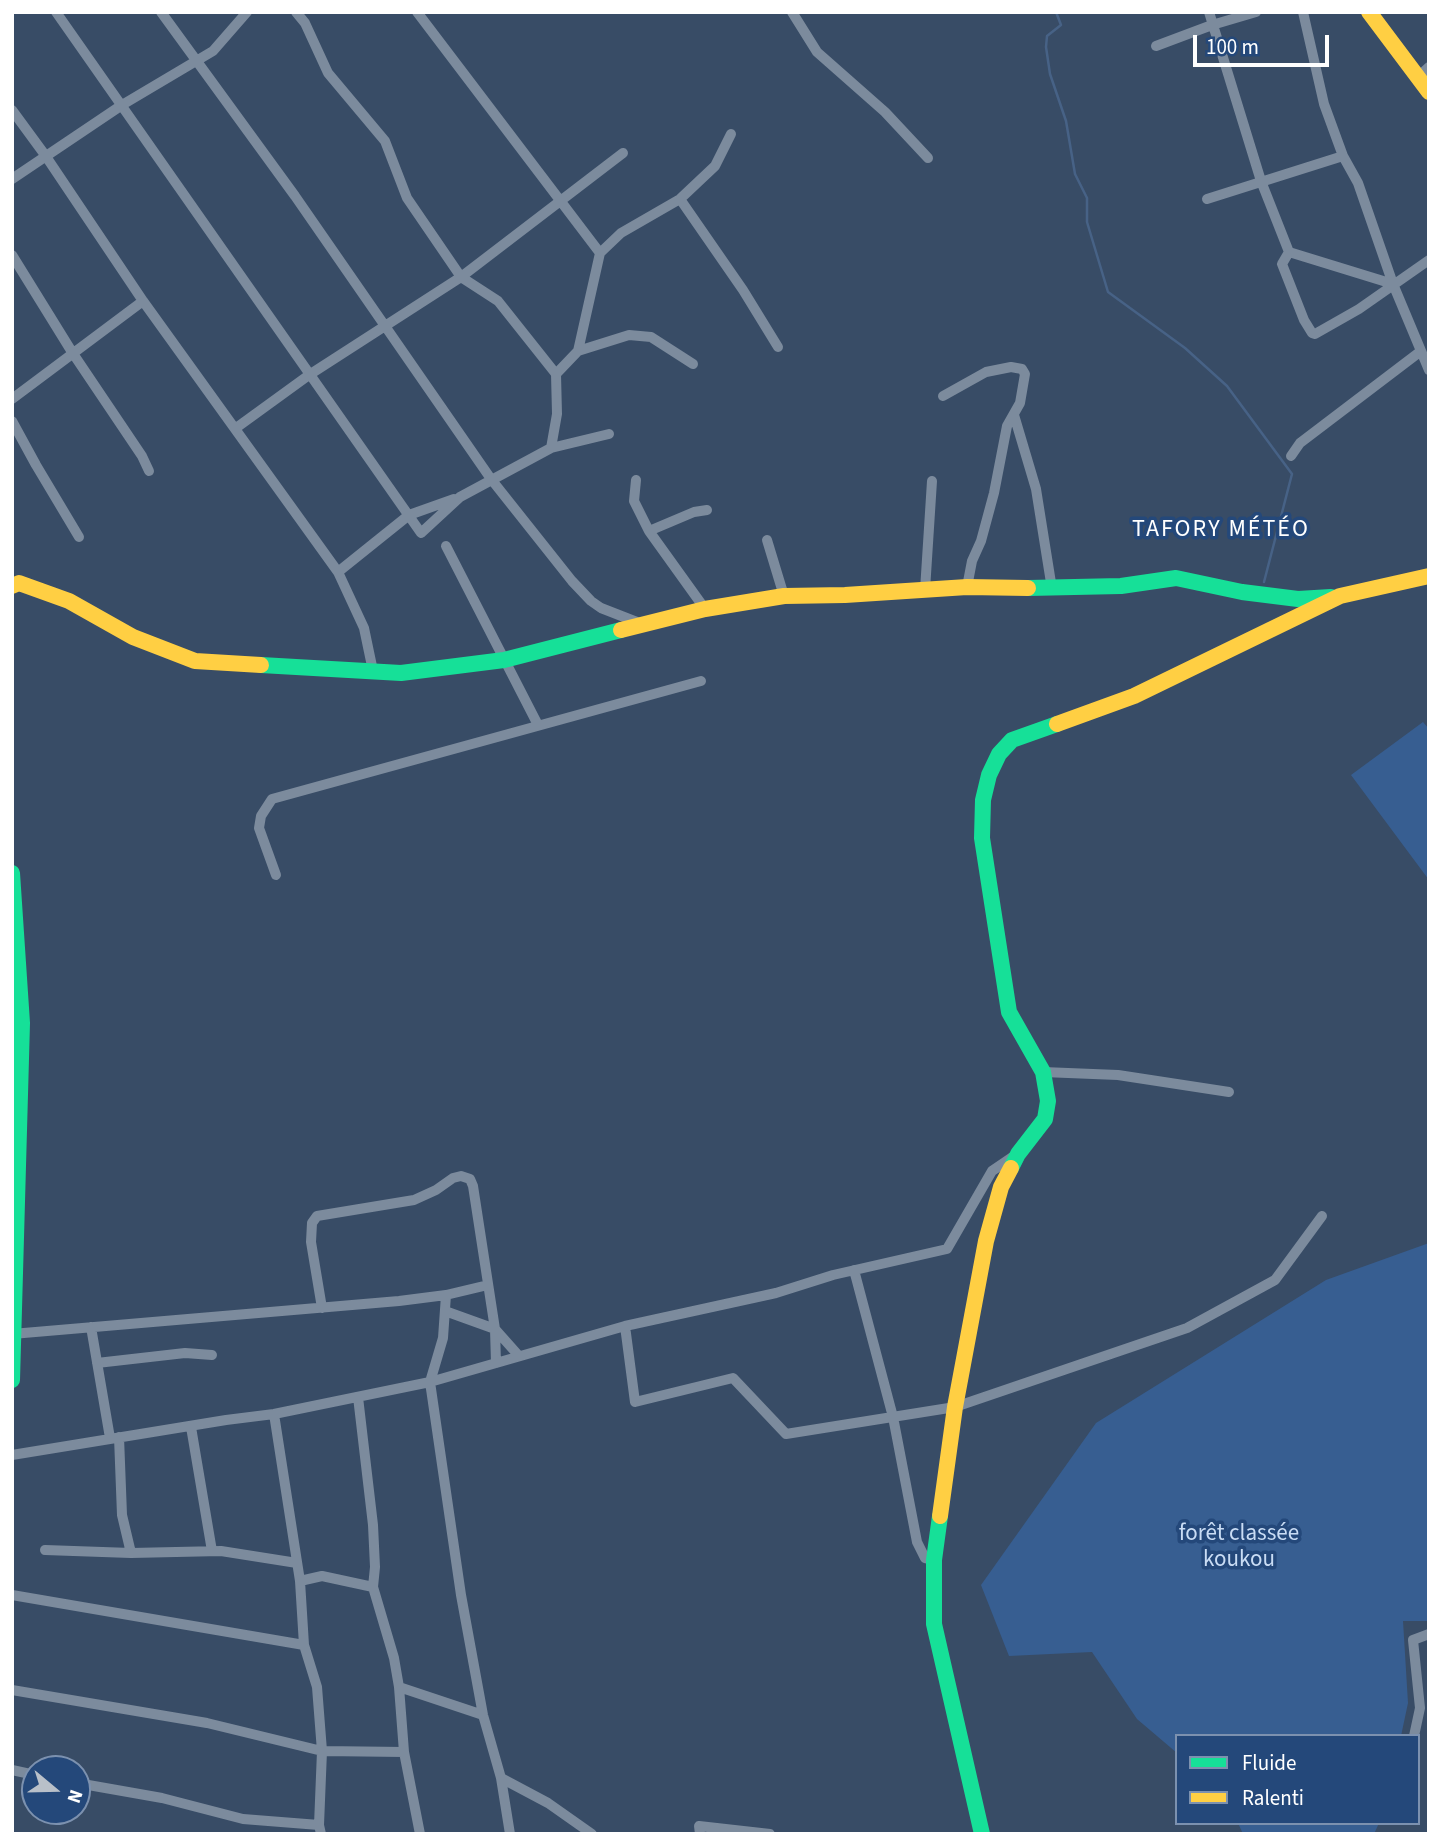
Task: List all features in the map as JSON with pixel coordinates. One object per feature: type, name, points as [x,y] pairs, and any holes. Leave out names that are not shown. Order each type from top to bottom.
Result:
[{"type":"main road","points":[[1369,12],[1423,72],[1429,92]]},
{"type":"main road","points":[[12,586],[19,583],[69,601],[133,637],[195,661],[401,673],[504,660],[705,609],[783,596],[967,587],[1052,589],[1121,586],[1176,578],[1242,593],[1287,598],[1340,596],[1429,576]]},
{"type":"main road","points":[[982,1834],[934,1624],[934,1560],[955,1407],[986,1241],[1001,1187],[1018,1154],[1045,1119],[1048,1101],[1043,1072],[1009,1012],[982,838],[983,800],[989,775],[999,754],[1012,740],[1134,695],[1340,596]]},
{"type":"main road","points":[[12,873],[22,1023],[12,1380]]},
{"type":"street","points":[[56,12],[421,533],[460,497]]},
{"type":"street","points":[[161,12],[491,479],[591,601],[601,608],[642,624]]},
{"type":"street","points":[[12,179],[122,105],[213,51],[247,12]]},
{"type":"street","points":[[296,12],[305,23],[328,73],[385,141],[407,198],[461,277],[498,301],[556,374],[557,414],[551,448]]},
{"type":"street","points":[[417,12],[559,203],[600,253]]},
{"type":"street","points":[[792,12],[817,52],[886,113],[928,158]]},
{"type":"street","points":[[1209,12],[1261,181],[1289,252]]},
{"type":"street","points":[[1156,46],[1256,12]]},
{"type":"street","points":[[1303,12],[1324,104],[1343,156],[1358,183],[1393,284],[1429,370]]},
{"type":"street","points":[[12,110],[46,155],[143,301],[338,572],[364,628],[373,671]]},
{"type":"street","points":[[578,351],[600,253],[621,233],[680,200],[715,166],[731,134]]},
{"type":"street","points":[[236,428],[309,375],[461,277],[623,153]]},
{"type":"street","points":[[1207,199],[1343,156]]},
{"type":"street","points":[[680,200],[743,289],[778,346]]},
{"type":"street","points":[[1289,252],[1393,284]]},
{"type":"street","points":[[1289,252],[1282,264],[1304,320],[1315,334],[1359,309],[1429,260]]},
{"type":"street","points":[[12,255],[72,352],[142,456],[149,471]]},
{"type":"street","points":[[12,399],[143,301]]},
{"type":"street","points":[[556,374],[578,351],[629,335],[651,337],[693,364]]},
{"type":"street","points":[[1291,456],[1300,443],[1421,351]]},
{"type":"street","points":[[943,396],[986,372],[1011,367],[1022,369],[1025,374],[1020,403],[1007,426],[994,493],[981,541],[972,561],[967,587]]},
{"type":"street","points":[[1014,415],[1036,489],[1052,589]]},
{"type":"street","points":[[12,421],[79,537]]},
{"type":"street","points":[[338,572],[409,515],[460,497],[551,448],[609,435]]},
{"type":"street","points":[[636,480],[634,501],[649,531],[705,609]]},
{"type":"street","points":[[925,590],[932,481]]},
{"type":"street","points":[[649,531],[694,512],[707,510]]},
{"type":"street","points":[[767,540],[783,596]]},
{"type":"street","points":[[446,546],[538,724]]},
{"type":"street","points":[[276,875],[260,828],[261,816],[272,799],[701,681]]},
{"type":"street","points":[[1043,1072],[1118,1075],[1229,1092]]},
{"type":"street","points":[[12,1455],[274,1414],[430,1382],[625,1326],[776,1293],[854,1270],[947,1249],[992,1171],[1018,1154]]},
{"type":"street","points":[[322,1308],[311,1242],[312,1223],[317,1216],[414,1200],[461,1176],[470,1180],[473,1186],[495,1329],[496,1363]]},
{"type":"street","points":[[625,1326],[635,1402],[733,1378],[786,1434],[955,1407],[1187,1328],[1275,1280],[1322,1216]]},
{"type":"street","points":[[854,1270],[893,1417],[917,1542],[925,1558],[934,1560]]},
{"type":"street","points":[[13,1334],[322,1308],[446,1295],[488,1285]]},
{"type":"street","points":[[446,1295],[443,1338],[430,1382],[461,1595],[483,1716],[501,1778],[510,1834]]},
{"type":"street","points":[[445,1311],[495,1329],[519,1356]]},
{"type":"street","points":[[91,1327],[114,1437],[122,1515],[131,1553]]},
{"type":"street","points":[[97,1363],[186,1353],[212,1355]]},
{"type":"street","points":[[358,1397],[373,1525],[373,1587],[394,1658],[404,1752],[420,1834]]},
{"type":"street","points":[[91,1785],[162,1798],[243,1819],[320,1829],[322,1751],[317,1687],[304,1645],[300,1581],[274,1414]]},
{"type":"street","points":[[191,1427],[212,1551]]},
{"type":"street","points":[[45,1550],[131,1553],[212,1551],[264,1556],[297,1563]]},
{"type":"street","points":[[300,1581],[322,1576],[373,1587]]},
{"type":"street","points":[[12,1595],[304,1645]]},
{"type":"street","points":[[1414,1734],[1420,1708],[1413,1640],[1429,1633]]},
{"type":"street","points":[[399,1687],[483,1716]]},
{"type":"street","points":[[12,1689],[207,1723],[322,1751],[404,1752]]},
{"type":"street","points":[[501,1778],[548,1803],[592,1834]]},
{"type":"street","points":[[700,1834],[699,1826],[770,1834]]},
{"type":"green space","points":[[1423,722],[1429,729],[1429,880],[1351,775]]},
{"type":"green space","name":"forêt classée koukou","points":[[1429,1243],[1429,1621],[1403,1621],[1408,1703],[1401,1734],[1175,1734],[1175,1751],[1137,1719],[1092,1652],[1009,1656],[981,1585],[1096,1423],[1326,1280]]},
{"type":"green space","points":[[1239,1825],[1378,1825],[1374,1834],[1243,1834]]},
{"type":"waterway","points":[[1056,12],[1061,25],[1047,36],[1050,74],[1066,121],[1075,174],[1087,198],[1087,222],[1108,292],[1185,348],[1227,386],[1292,474],[1264,582]]},
{"type":"traffic: fast","points":[[1028,588],[1121,586],[1176,578],[1242,592],[1298,599],[1331,597]]},
{"type":"traffic: fast","points":[[261,665],[401,673],[504,660],[621,630]]},
{"type":"traffic: fast","points":[[1011,1168],[1018,1154],[1045,1119],[1048,1101],[1043,1072],[1009,1012],[982,838],[983,800],[989,775],[999,754],[1012,740],[1057,724]]},
{"type":"traffic: fast","points":[[12,873],[22,1023],[12,1380]]},
{"type":"traffic: fast","points":[[940,1516],[934,1560],[934,1624],[982,1834]]},
{"type":"traffic: slow","points":[[1369,12],[1429,92]]},
{"type":"traffic: slow","points":[[1057,724],[1134,696],[1340,596],[1429,576]]},
{"type":"traffic: slow","points":[[12,586],[19,583],[69,601],[133,637],[195,661],[261,665]]},
{"type":"traffic: slow","points":[[621,630],[705,609],[784,596],[967,587],[1028,588]]},
{"type":"traffic: slow","points":[[940,1516],[955,1407],[986,1241],[1001,1187],[1011,1168]]},
{"type":"district","name":"TAFORY MÉTÉO","points":[[1221,531]]}]
